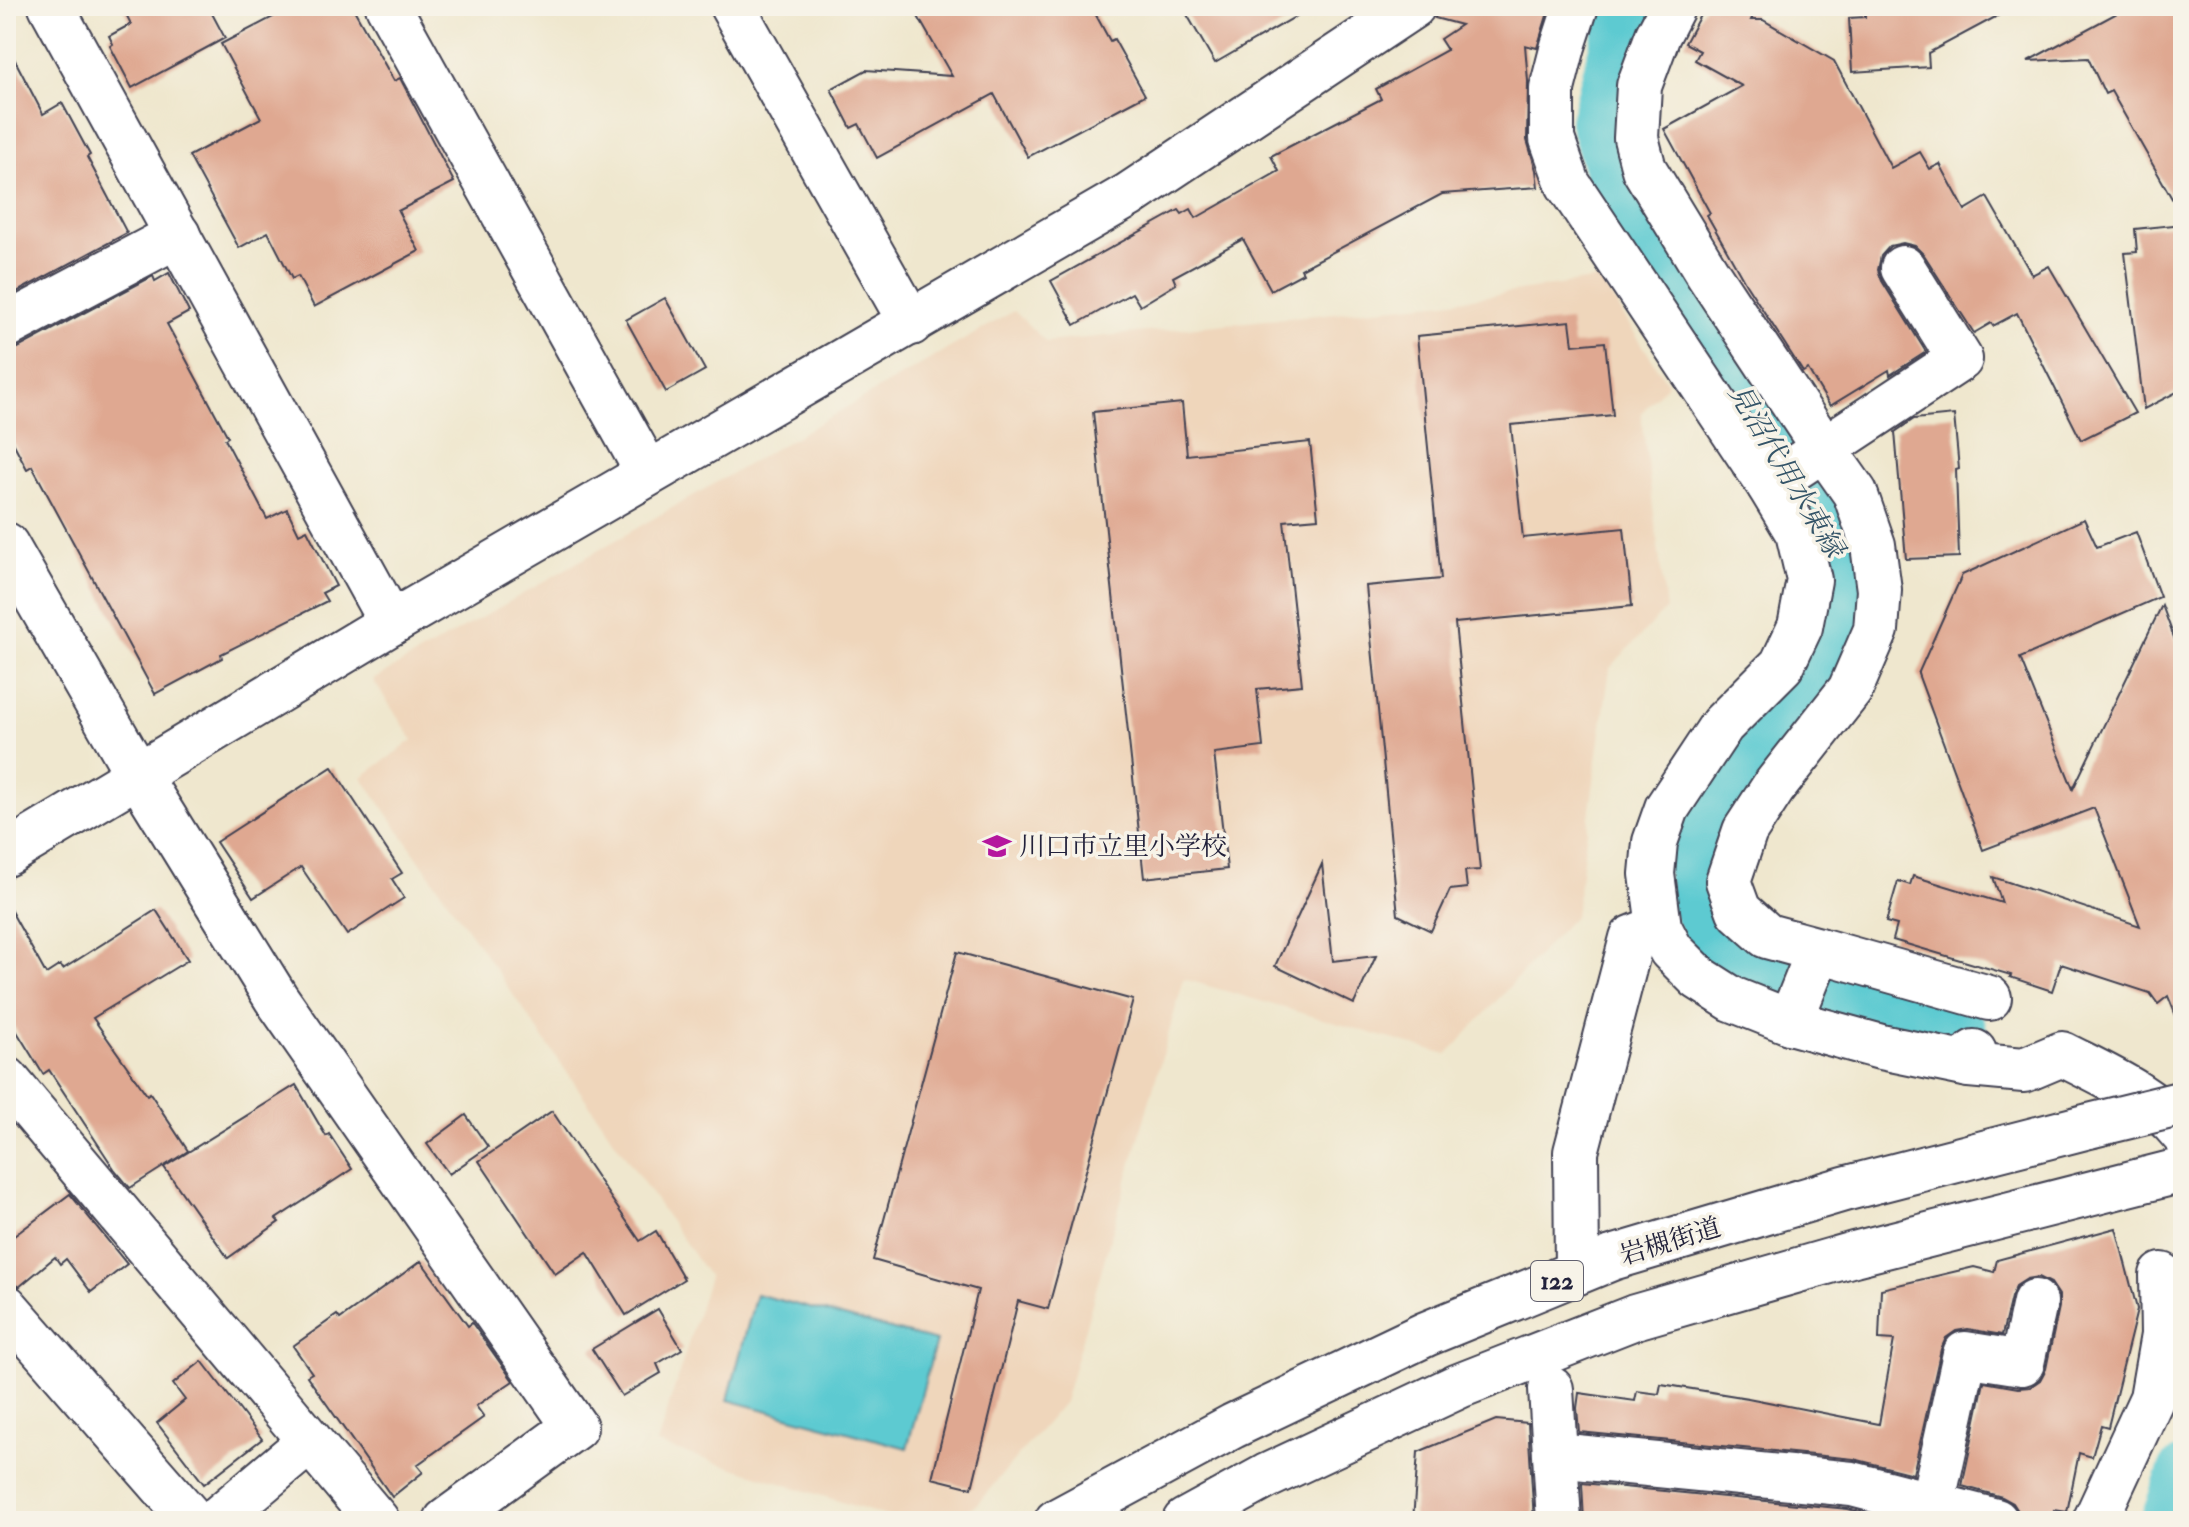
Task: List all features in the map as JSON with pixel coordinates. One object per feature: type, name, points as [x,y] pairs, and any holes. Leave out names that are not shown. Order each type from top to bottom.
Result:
[{"type":"main road","points":[[51,6],[391,623]]},
{"type":"main road","points":[[388,6],[648,473]]},
{"type":"main road","points":[[732,6],[911,323]]},
{"type":"main road","points":[[1576,6],[1552,89],[1552,139],[1568,184],[1769,485],[1798,533],[1809,580],[1800,627],[1782,665],[1722,725],[1667,808],[1655,842],[1652,874],[1659,927],[1671,950],[1699,978],[1732,999],[1794,1012],[1881,1047],[1971,1059],[2024,1070],[2062,1054],[2130,1088],[2183,1134]]},
{"type":"main road","points":[[1673,6],[1658,35],[1639,86],[1636,138],[1644,169],[1708,274],[1855,493],[1873,545],[1879,590],[1876,630],[1850,690],[1773,788],[1745,831],[1728,881],[1739,911],[1767,936],[1817,956],[1989,998]]},
{"type":"main road","points":[[6,854],[391,623],[1129,195],[1387,14]]},
{"type":"main road","points":[[6,326],[178,235]]},
{"type":"main road","points":[[1769,485],[1960,359],[1903,268]]},
{"type":"main road","points":[[6,545],[138,775],[276,998],[575,1427],[446,1521]]},
{"type":"main road","points":[[1577,1272],[1576,1152],[1632,938],[1659,927]]},
{"type":"main road","points":[[1794,1012],[1817,956]]},
{"type":"main road","points":[[7,1083],[377,1521]]},
{"type":"main road","name":"岩槻街道","points":[[1057,1521],[1233,1426],[1426,1334],[1612,1258],[1844,1189],[2183,1103]]},
{"type":"main road","name":"122","points":[[1185,1521],[1267,1476],[1459,1386],[1635,1317],[1854,1254],[2183,1170]]},
{"type":"main road","points":[[2095,1521],[2167,1401],[2162,1275]]},
{"type":"main road","points":[[1932,1505],[1965,1354],[2022,1363],[2035,1302]]},
{"type":"main road","points":[[6,1307],[193,1521]]},
{"type":"main road","points":[[1551,1389],[1559,1521]]},
{"type":"main road","points":[[215,1521],[310,1441]]},
{"type":"main road","points":[[1556,1455],[1852,1484],[1996,1521]]},
{"type":"shaded area","name":"川口市立里小学校","points":[[1599,279],[1668,384],[1641,413],[1666,609],[1610,668],[1575,915],[1447,1055],[1184,979],[1064,1402],[977,1504],[946,1521],[902,1521],[657,1444],[709,1277],[362,777],[413,740],[373,680],[1014,311],[1046,342],[1446,302]]},
{"type":"water","points":[[756,1294],[936,1341],[907,1448],[728,1400]]},
{"type":"building","points":[[122,6],[208,6],[225,38],[132,88],[110,46],[113,44],[109,36],[131,24]]},
{"type":"building","points":[[294,6],[352,6],[394,81],[400,78],[454,182],[398,211],[419,251],[314,307],[298,276],[292,279],[268,232],[239,248],[189,156],[261,118],[221,44]]},
{"type":"building","points":[[912,6],[1091,6],[1110,41],[1114,39],[1145,95],[1028,157],[994,94],[877,158],[859,124],[851,128],[831,89],[866,70],[952,76]]},
{"type":"building","points":[[1182,6],[1314,6],[1215,63]]},
{"type":"building","points":[[1438,6],[1550,6],[1537,48],[1525,45],[1527,140],[1538,187],[1442,194],[1301,269],[1303,273],[1271,290],[1243,239],[1173,277],[1176,284],[1140,306],[1132,293],[1075,325],[1051,281],[1179,210],[1182,214],[1191,209],[1196,218],[1279,171],[1271,156],[1381,99],[1376,89],[1447,50],[1440,39],[1461,25],[1435,18]]},
{"type":"building","points":[[1705,6],[1758,6],[1751,20],[1763,20],[1834,61],[1891,168],[1920,152],[1930,169],[1940,164],[1965,210],[1987,197],[2032,275],[2049,266],[2135,413],[2081,440],[2017,313],[1974,333],[1924,255],[1915,246],[1903,243],[1890,246],[1881,256],[1878,270],[1926,352],[1890,375],[1889,370],[1830,406],[1808,369],[1803,372],[1746,284],[1664,129],[1742,86],[1695,60],[1700,51],[1685,43]]},
{"type":"building","points":[[1865,6],[2016,6],[1928,53],[1929,67],[1852,72],[1849,18],[1865,17]]},
{"type":"building","points":[[2130,6],[2183,6],[2183,218],[2111,91],[2105,94],[2088,58],[2028,61]]},
{"type":"building","points":[[6,43],[43,114],[62,103],[127,233],[15,293],[6,276]]},
{"type":"building","points":[[2183,224],[2183,389],[2144,409],[2125,253],[2137,252],[2135,229]]},
{"type":"building","points":[[169,273],[189,312],[167,324],[228,437],[225,439],[267,519],[287,509],[299,534],[307,530],[336,586],[322,593],[327,601],[221,654],[222,658],[155,694],[32,466],[27,469],[6,429],[6,351],[18,348],[153,276],[155,281]]},
{"type":"building","points":[[665,298],[705,370],[666,392],[626,320]]},
{"type":"building","points":[[1570,321],[1573,345],[1605,342],[1613,415],[1511,425],[1523,538],[1624,528],[1632,606],[1455,623],[1480,870],[1465,871],[1467,888],[1450,890],[1431,931],[1398,915],[1366,586],[1441,579],[1417,336]]},
{"type":"building","points":[[1182,403],[1187,455],[1310,442],[1318,518],[1284,521],[1302,685],[1257,689],[1263,747],[1214,753],[1227,869],[1144,878],[1093,412]]},
{"type":"building","points":[[1954,415],[1959,469],[1956,470],[1959,557],[1906,559],[1895,432],[1914,419]]},
{"type":"building","points":[[2084,519],[2097,547],[2136,532],[2160,597],[2020,658],[2073,789],[2162,605],[2183,662],[2181,1028],[2168,996],[2158,1004],[2150,993],[2061,964],[2052,991],[2011,975],[1893,940],[1897,925],[1886,922],[1898,881],[1910,885],[1913,876],[2002,903],[1993,877],[2140,926],[2094,808],[1983,850],[1918,674],[1962,575]]},
{"type":"building","points":[[332,767],[402,873],[392,879],[404,898],[347,935],[301,867],[253,898],[216,842]]},
{"type":"building","points":[[1322,864],[1333,961],[1376,956],[1354,1004],[1275,966]]},
{"type":"building","points":[[6,902],[46,974],[60,965],[63,969],[156,910],[188,960],[93,1018],[147,1095],[150,1093],[188,1151],[130,1188],[49,1070],[43,1074],[6,1014]]},
{"type":"building","points":[[957,952],[1133,1000],[1048,1309],[1018,1301],[972,1488],[932,1478],[978,1290],[873,1260]]},
{"type":"building","points":[[296,1085],[326,1136],[329,1134],[352,1169],[276,1219],[279,1222],[228,1258],[164,1167]]},
{"type":"building","points":[[552,1111],[640,1241],[656,1231],[684,1279],[626,1315],[587,1252],[555,1274],[479,1161]]},
{"type":"building","points":[[466,1115],[488,1147],[449,1174],[427,1144]]},
{"type":"building","points":[[70,1194],[127,1264],[91,1292],[66,1259],[60,1264],[55,1257],[19,1287],[6,1283],[6,1242]]},
{"type":"building","points":[[2116,1228],[2136,1314],[2108,1427],[2101,1425],[2092,1457],[2079,1453],[2067,1512],[2054,1510],[2053,1521],[2020,1521],[2020,1514],[2013,1503],[1962,1486],[1984,1382],[2030,1387],[2040,1380],[2046,1369],[2059,1295],[2051,1283],[2039,1277],[2027,1279],[2016,1286],[2002,1335],[1968,1329],[1956,1331],[1946,1338],[1913,1474],[1854,1459],[1579,1432],[1579,1393],[1635,1401],[1637,1391],[1659,1394],[1661,1384],[1879,1424],[1894,1340],[1879,1339],[1881,1289],[1974,1267],[1994,1272],[1997,1260]]},
{"type":"building","points":[[421,1261],[468,1326],[472,1323],[513,1381],[476,1406],[484,1417],[417,1465],[423,1472],[392,1497],[307,1376],[312,1373],[293,1346],[337,1315],[340,1319]]},
{"type":"building","points":[[658,1309],[682,1349],[657,1364],[661,1373],[622,1396],[592,1349]]},
{"type":"building","points":[[202,1361],[262,1439],[204,1484],[157,1423],[185,1400],[173,1384]]},
{"type":"building","points":[[1496,1420],[1528,1423],[1534,1521],[1413,1521],[1418,1452]]},
{"type":"building","points":[[1582,1483],[1848,1509],[1896,1521],[1584,1521]]},
{"type":"waterway","name":"見沼代用水東縁","points":[[1634,6],[1619,30],[1595,122],[1615,192],[1809,499],[1840,553],[1853,591],[1845,623],[1825,670],[1698,820],[1692,867],[1696,905],[1716,947],[1810,990],[1962,1031]]},
{"type":"waterway","name":"見沼代用水東縁","points":[[2165,1521],[2183,1472]]},
{"type":"place","name":"川口市立里小学校","points":[[997,846]]}]
